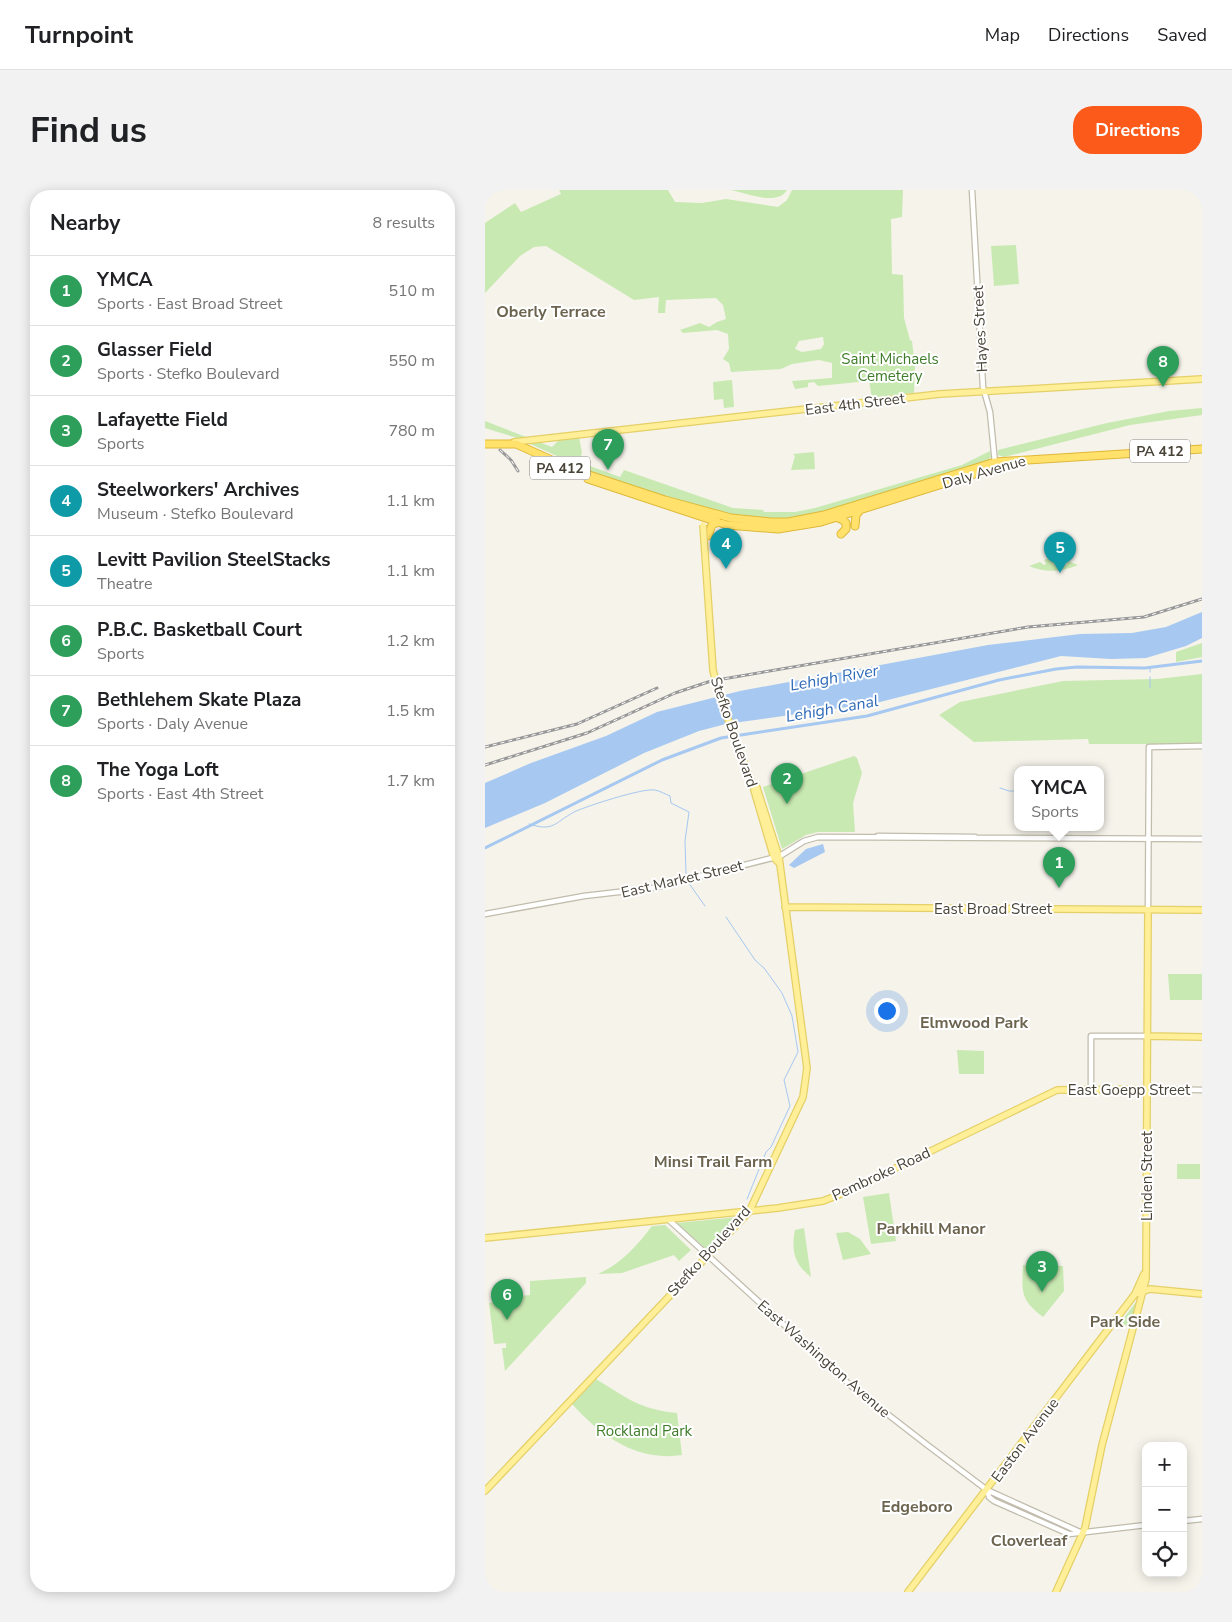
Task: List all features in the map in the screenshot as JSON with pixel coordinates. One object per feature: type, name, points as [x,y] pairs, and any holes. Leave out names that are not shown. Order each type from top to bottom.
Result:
[{"type":"highway","name":"Daly Avenue","points":[[495,445],[516,447],[586,479],[708,521],[747,528],[782,529],[812,524],[996,465]]},
{"type":"highway","name":"Daly Avenue","points":[[708,521],[782,522],[804,519],[996,465],[1033,459],[1202,449]]},
{"type":"highway","points":[[855,526],[857,515],[861,509]]},
{"type":"highway","points":[[835,517],[843,520],[846,524],[845,530],[841,534]]},
{"type":"highway","points":[[708,521],[708,536]]},
{"type":"main road","name":"East 4th Street","points":[[495,445],[541,438],[889,399],[984,391],[1202,379]]},
{"type":"main road","name":"Stefko Boulevard","points":[[708,521],[713,670],[719,695],[755,786]]},
{"type":"main road","name":"Stefko Boulevard","points":[[485,1492],[749,1212],[802,1098],[807,1078],[777,859],[755,786],[722,694],[716,669],[708,536]]},
{"type":"main road","name":"East Broad Street","points":[[785,907],[1202,910]]},
{"type":"main road","name":"Linden Street","points":[[1056,1592],[1082,1533],[1092,1502],[1102,1445],[1147,1271],[1148,910]]},
{"type":"main road","points":[[1147,1036],[1202,1037]]},
{"type":"main road","name":"East Goepp Street","points":[[1057,1090],[1147,1089]]},
{"type":"main road","name":"Pembroke Road","points":[[485,1238],[749,1212],[808,1204],[833,1198],[1057,1090]]},
{"type":"main road","points":[[1135,1294],[1147,1271]]},
{"type":"main road","points":[[1143,1290],[1202,1294]]},
{"type":"main road","name":"Easton Avenue","points":[[908,1592],[1135,1294],[1143,1290]]},
{"type":"street","name":"Hayes Street","points":[[972,190],[984,391],[991,415],[996,465]]},
{"type":"street","name":"Linden Street","points":[[1148,910],[1149,747],[1202,746]]},
{"type":"street","name":"East Market Street","points":[[485,914],[584,896],[645,889],[777,859],[804,841],[818,837],[1202,839]]},
{"type":"street","points":[[1091,1089],[1091,1036],[1147,1036]]},
{"type":"street","name":"East Goepp Street","points":[[1147,1089],[1202,1090]]},
{"type":"street","name":"East Washington Avenue","points":[[669,1220],[850,1385],[987,1490],[1082,1533]]},
{"type":"street","points":[[1187,1521],[1202,1519]]},
{"type":"street","points":[[1082,1533],[1142,1526]]},
{"type":"green space","name":"Saint Michaels Cemetery","points":[[559,190],[668,190],[675,202],[702,203],[726,199],[778,207],[787,200],[792,190],[903,190],[902,217],[891,219],[892,274],[903,275],[904,318],[910,340],[912,341],[915,367],[914,393],[872,398],[869,381],[818,386],[814,382],[808,383],[808,387],[795,389],[792,381],[832,378],[832,363],[819,360],[792,364],[781,369],[731,372],[729,363],[723,359],[729,349],[728,334],[717,330],[683,333],[680,330],[700,323],[709,327],[726,319],[723,305],[716,298],[666,300],[665,313],[658,313],[659,297],[634,300],[546,246],[534,247],[520,256],[485,293],[485,223],[515,203],[521,212],[561,194]],"holes":[[[823,337],[824,344],[821,349],[802,352],[795,349],[799,341]]]},
{"type":"green space","points":[[730,190],[787,190],[782,195],[769,198]]},
{"type":"green space","points":[[1016,245],[1019,284],[994,286],[991,246]]},
{"type":"green space","points":[[732,380],[734,407],[724,408],[723,399],[714,400],[713,382]]},
{"type":"green space","points":[[1202,408],[1202,415],[1130,425],[1004,457],[998,455],[998,450],[1107,423],[1169,411]]},
{"type":"green space","points":[[485,421],[552,447],[560,439],[579,437],[582,453],[579,462],[620,477],[624,470],[733,508],[763,510],[764,512],[795,512],[815,508],[962,465],[990,451],[991,457],[987,462],[833,511],[777,521],[715,513],[601,476],[517,438],[485,428]]},
{"type":"green space","points":[[814,452],[815,469],[791,470],[795,456],[793,454]]},
{"type":"green space","points":[[1054,556],[1066,560],[1064,564],[1066,565],[1068,561],[1078,565],[1053,571],[1029,566],[1040,562],[1044,565],[1046,564],[1044,560]]},
{"type":"green space","points":[[1202,643],[1202,657],[1176,662],[1176,652]]},
{"type":"green space","points":[[1202,674],[1202,744],[1089,744],[1088,739],[974,742],[939,715],[960,702],[1063,681],[1157,679]]},
{"type":"green space","points":[[854,756],[857,758],[862,773],[853,803],[855,832],[818,832],[806,835],[782,849],[763,787]]},
{"type":"green space","points":[[1168,974],[1202,974],[1202,1000],[1170,1000]]},
{"type":"green space","name":"Elmwood Park","points":[[957,1050],[984,1051],[984,1074],[959,1074]]},
{"type":"green space","points":[[1177,1164],[1200,1164],[1200,1179],[1177,1179]]},
{"type":"green space","points":[[889,1193],[896,1241],[871,1244],[863,1197]]},
{"type":"green space","points":[[738,1217],[707,1250],[677,1223]]},
{"type":"green space","points":[[665,1225],[691,1250],[679,1261],[674,1255],[622,1273],[598,1274],[607,1270],[628,1254],[652,1226]]},
{"type":"green space","points":[[804,1228],[811,1277],[797,1262],[793,1244],[795,1230]]},
{"type":"green space","points":[[848,1232],[860,1239],[871,1254],[843,1260],[836,1233]]},
{"type":"green space","points":[[1023,1265],[1063,1266],[1064,1291],[1043,1317],[1035,1311],[1024,1295],[1022,1282]]},
{"type":"green space","points":[[586,1277],[586,1283],[505,1371],[502,1348],[506,1348],[506,1343],[494,1344],[489,1303],[499,1301],[499,1298],[530,1295],[530,1281]]},
{"type":"green space","points":[[1138,1299],[1130,1329],[1121,1322]]},
{"type":"green space","name":"Rockland Park","points":[[596,1379],[634,1402],[653,1409],[677,1413],[682,1455],[666,1456],[635,1450],[608,1436],[583,1416],[572,1404]]},
{"type":"water","name":"Lehigh River","points":[[1202,612],[1202,638],[1186,646],[1146,658],[1111,659],[1061,656],[876,703],[726,724],[699,731],[644,753],[545,803],[485,828],[485,783],[531,763],[606,736],[657,712],[740,691],[988,645],[1080,634],[1132,633],[1166,627]]},
{"type":"water","points":[[823,844],[825,852],[794,868],[789,865],[806,849]]},
{"type":"waterway","name":"Lehigh Canal","points":[[485,848],[662,760],[721,738],[867,716],[999,680],[1056,669],[1077,667],[1145,668],[1202,661]]},
{"type":"waterway","points":[[1150,677],[1150,688]]},
{"type":"waterway","points":[[1000,788],[1014,791]]},
{"type":"waterway","points":[[529,824],[549,827],[574,812],[590,806],[639,792],[657,790],[670,796],[671,803],[689,812],[685,841],[686,874]]},
{"type":"waterway","points":[[688,882],[705,906]]},
{"type":"waterway","points":[[726,917],[755,960],[764,968],[782,993],[792,1016],[798,1052],[784,1080],[790,1106],[771,1147],[766,1152],[747,1199]]},
{"type":"railway","points":[[500,450],[511,460],[518,471]]},
{"type":"railway","points":[[485,765],[587,733],[675,693],[711,681],[1028,627],[1144,617],[1202,599]]},
{"type":"railway","points":[[485,747],[577,724],[657,688]]},
{"type":"place","name":"The Yoga Loft","points":[[1163,387]]},
{"type":"place","name":"Bethlehem Skate Plaza","points":[[608,470]]},
{"type":"place","name":"Steelworkers' Archives","points":[[726,569]]},
{"type":"place","name":"Levitt Pavilion SteelStacks","points":[[1060,573]]},
{"type":"place","name":"Glasser Field","points":[[787,804]]},
{"type":"place","name":"YMCA","points":[[1059,888]]},
{"type":"place","name":"Lafayette Field","points":[[1042,1292]]},
{"type":"place","name":"P.B.C. Basketball Court","points":[[507,1320]]},
{"type":"district","name":"Oberly Terrace","points":[[551,311]]},
{"type":"district","name":"Elmwood Park","points":[[974,1022]]},
{"type":"district","name":"Minsi Trail Farm","points":[[713,1161]]},
{"type":"district","name":"Parkhill Manor","points":[[931,1228]]},
{"type":"district","name":"Park Side","points":[[1125,1321]]},
{"type":"district","name":"Edgeboro","points":[[917,1506]]},
{"type":"district","name":"Cloverleaf","points":[[1029,1540]]}]
